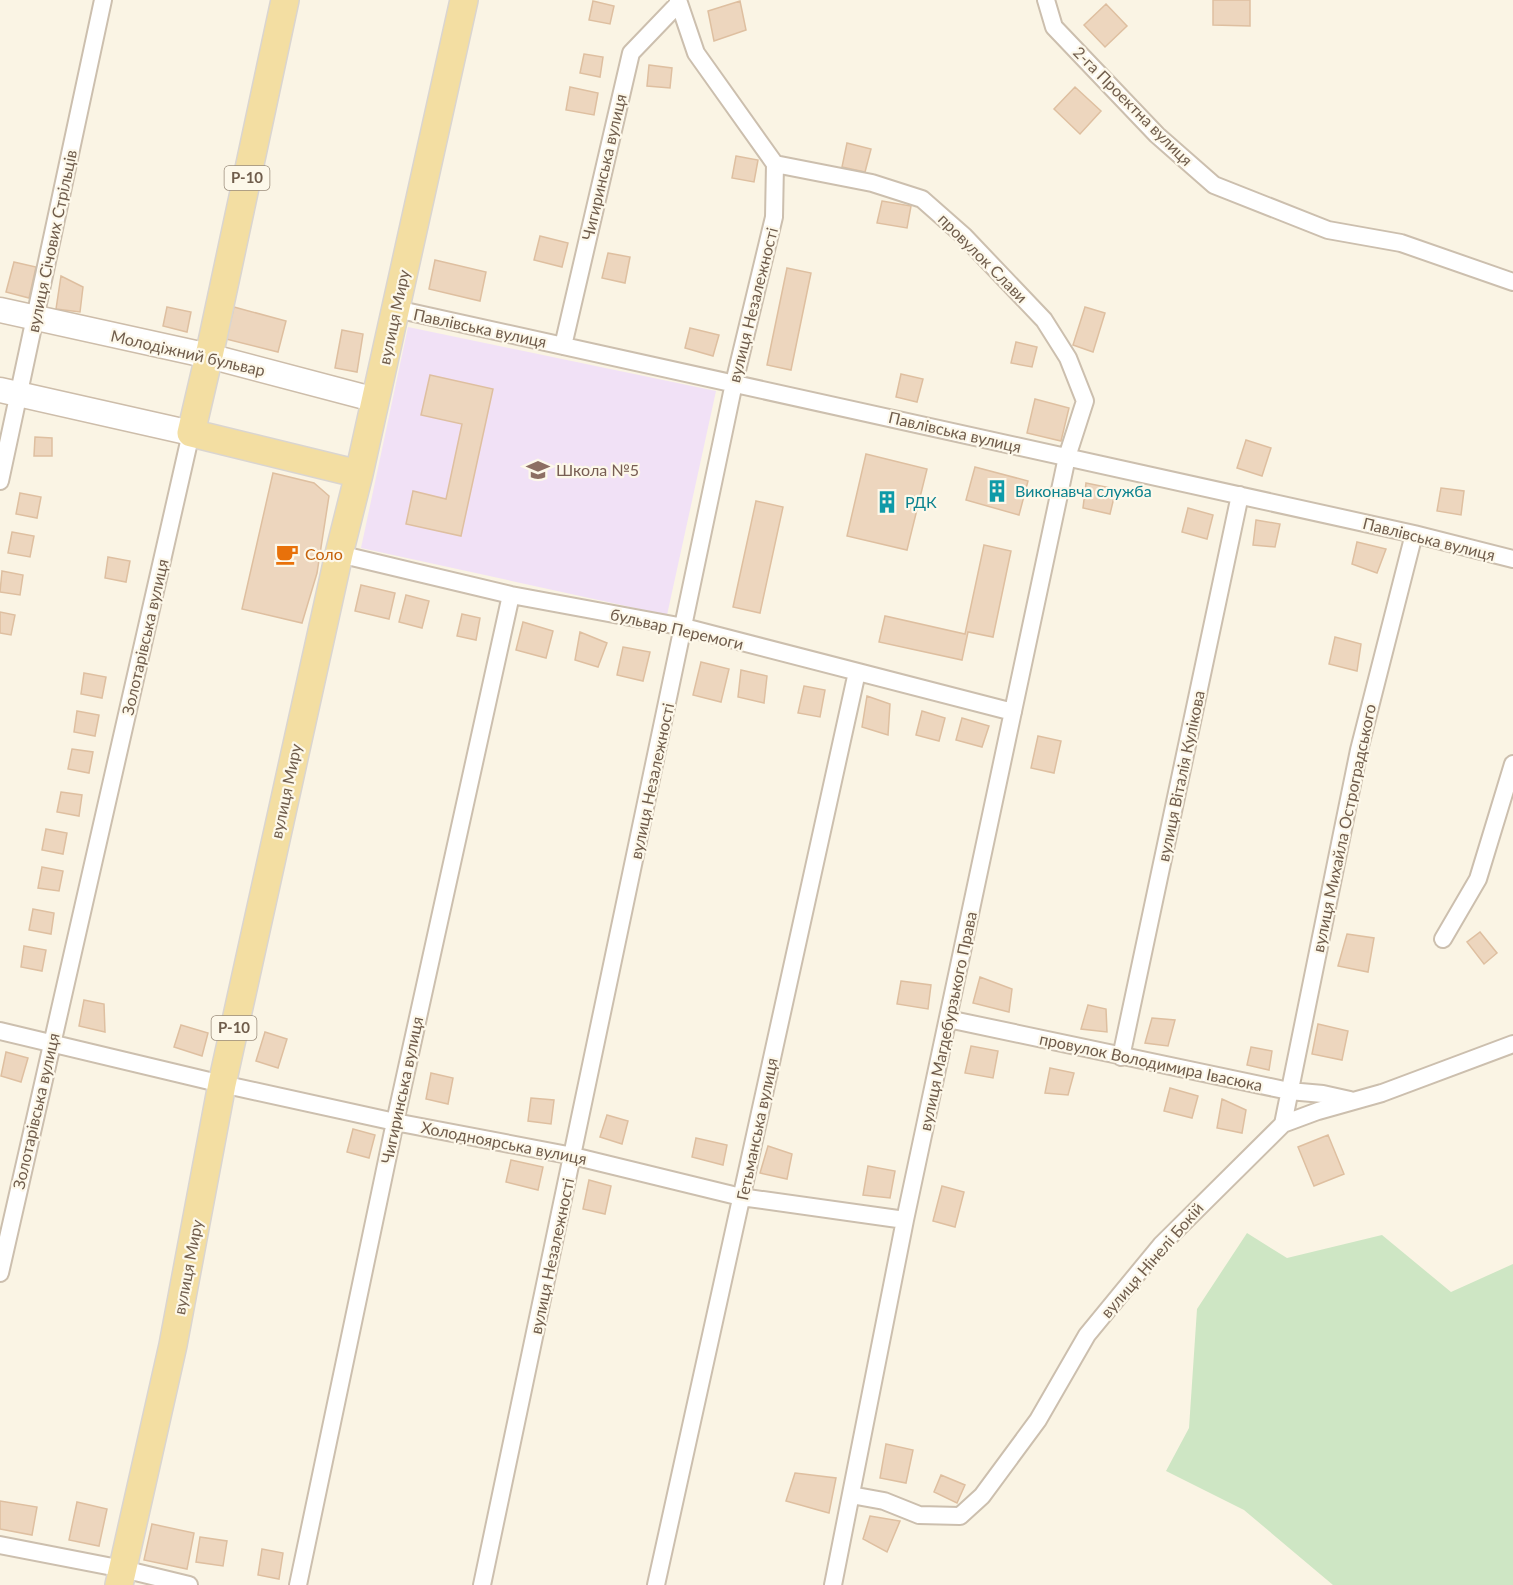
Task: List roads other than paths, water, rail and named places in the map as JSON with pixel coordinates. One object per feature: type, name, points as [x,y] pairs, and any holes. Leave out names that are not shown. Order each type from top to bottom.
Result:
[{"type":"main road","name":"Золотарівська вулиця","points":[[191,433],[285,0]]},
{"type":"main road","name":"вулиця Миру","points":[[121,1577],[173,1346],[222,1084],[464,0]]},
{"type":"main road","name":"Молодіжний бульвар","points":[[0,310],[209,356],[376,400]]},
{"type":"main road","points":[[10,392],[359,474]]},
{"type":"street","name":"вулиця Січових Стрільців","points":[[0,481],[10,392],[36,318],[103,0]]},
{"type":"street","name":"2-га Проектна вулиця","points":[[1047,0],[1054,27],[1157,135],[1214,185],[1328,230],[1401,243],[1513,282]]},
{"type":"street","points":[[678,2],[696,53],[775,164]]},
{"type":"street","name":"Чигиринська вулиця","points":[[563,346],[631,53],[678,2]]},
{"type":"street","name":"вулиця Незалежності","points":[[482,1585],[734,383],[774,217],[775,164]]},
{"type":"street","name":"провулок Слави","points":[[775,164],[872,183],[922,199],[964,236],[1044,320],[1068,358],[1084,401],[1067,457]]},
{"type":"street","name":"Павлівська вулиця","points":[[396,309],[1240,495],[1513,559]]},
{"type":"street","name":"Золотарівська вулиця","points":[[0,1273],[191,433]]},
{"type":"street","name":"вулиця Магдебурзького Права","points":[[833,1585],[905,1220],[1067,457]]},
{"type":"street","name":"вулиця Віталія Кулікова","points":[[1121,1057],[1240,495]]},
{"type":"street","name":"вулиця Михайла Остроградського","points":[[1283,1124],[1359,750],[1414,534]]},
{"type":"street","name":"бульвар Перемоги","points":[[339,554],[511,595],[684,627],[1014,712]]},
{"type":"street","name":"Чигиринська вулиця","points":[[298,1585],[395,1122],[511,595]]},
{"type":"street","name":"Гетьманська вулиця","points":[[656,1585],[857,672]]},
{"type":"street","points":[[1443,939],[1478,879],[1513,764]]},
{"type":"street","name":"провулок Володимира Івасюка","points":[[948,1019],[1289,1091],[1323,1094],[1354,1101]]},
{"type":"street","name":"Холодноярська вулиця","points":[[0,1031],[222,1084],[395,1122],[573,1156],[741,1197],[905,1220]]},
{"type":"street","name":"вулиця Нінелі Бокій","points":[[850,1495],[884,1501],[919,1515],[960,1516],[982,1496],[1038,1420],[1087,1335],[1131,1281],[1161,1245],[1283,1124],[1318,1111],[1382,1093],[1513,1044]]},
{"type":"street","points":[[0,1545],[121,1577],[189,1585]]},
{"type":"place","name":"Школа №5","points":[[538,470]]},
{"type":"place","name":"Виконавча служба","points":[[997,491]]},
{"type":"place","name":"РДК","points":[[887,502]]},
{"type":"place","name":"Соло","points":[[287,554]]}]
